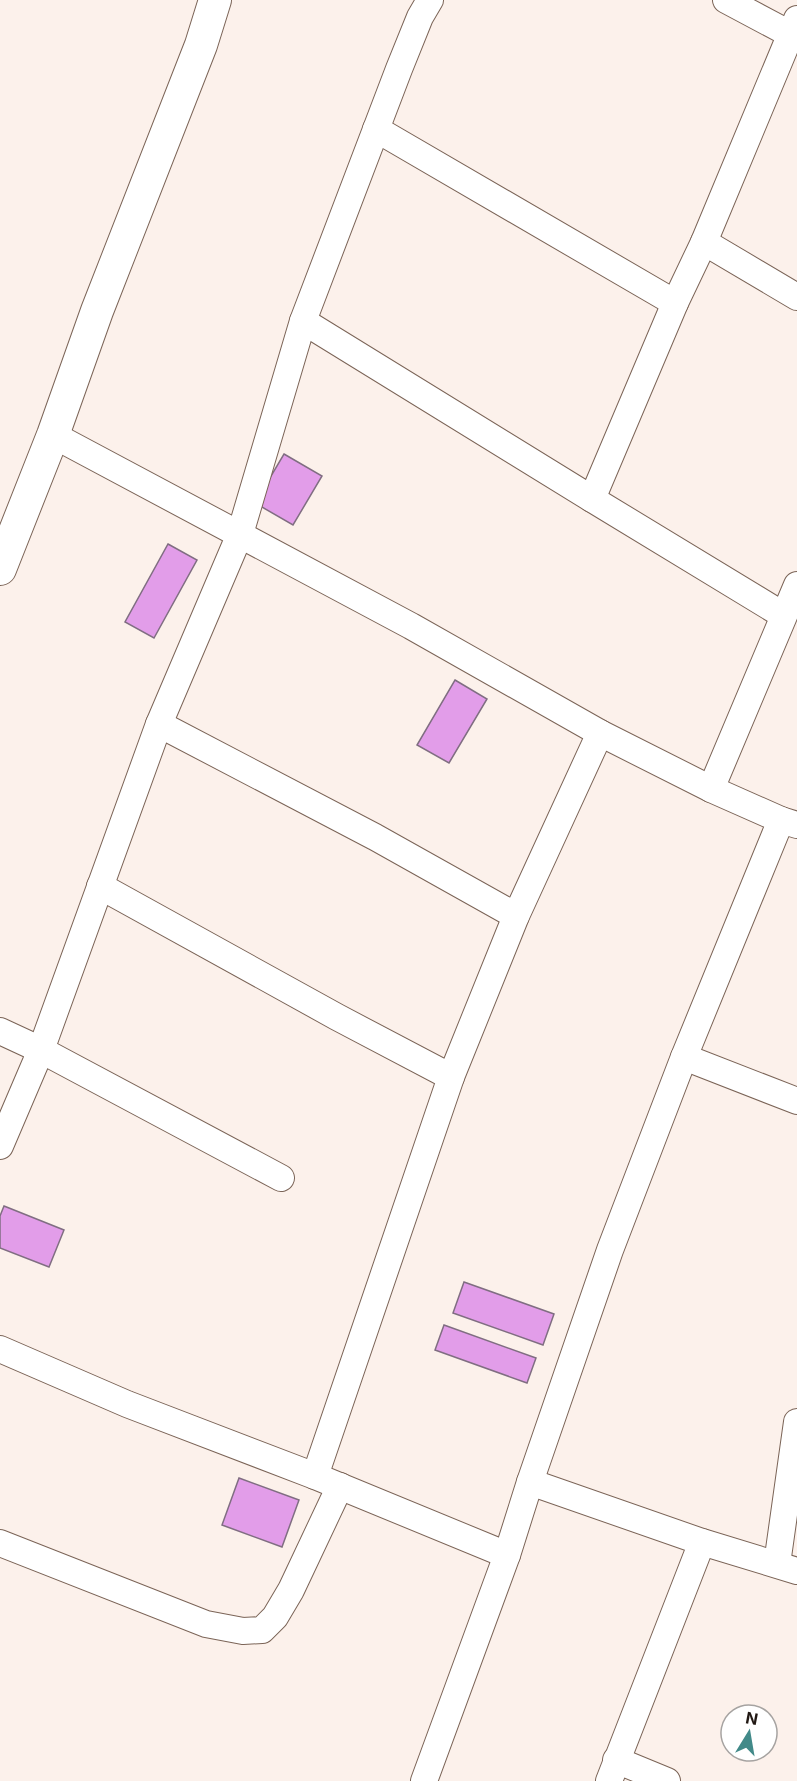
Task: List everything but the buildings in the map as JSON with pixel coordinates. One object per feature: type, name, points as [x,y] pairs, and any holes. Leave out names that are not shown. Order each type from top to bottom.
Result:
[{"type":"street","points":[[0,569],[53,435],[97,311],[201,45],[216,0]]},
{"type":"street","points":[[0,1146],[40,1050],[159,724],[240,534],[303,321],[420,17],[430,0]]},
{"type":"street","points":[[592,499],[675,303],[704,242],[793,27],[726,0]]},
{"type":"street","points":[[376,129],[675,303]]},
{"type":"street","points":[[704,242],[797,297]]},
{"type":"street","points":[[303,321],[783,615]]},
{"type":"street","points":[[53,435],[411,626],[600,733],[711,789],[789,822],[684,1057],[610,1250],[507,1555],[424,1781]]},
{"type":"street","points":[[711,789],[797,585]]},
{"type":"street","points":[[159,724],[375,837],[516,915]]},
{"type":"street","points":[[315,1476],[452,1077],[516,915],[600,733]]},
{"type":"street","points":[[100,886],[337,1017],[452,1077]]},
{"type":"street","points":[[0,1030],[280,1178]]},
{"type":"street","points":[[684,1057],[797,1101]]},
{"type":"street","points":[[0,1349],[127,1404],[315,1476],[507,1555]]},
{"type":"street","points":[[530,1482],[702,1542],[787,1568],[797,1422]]},
{"type":"street","points":[[0,1543],[206,1624],[243,1631],[262,1630],[275,1617],[291,1590],[340,1486]]},
{"type":"street","points":[[667,1781],[613,1771],[702,1542]]}]
